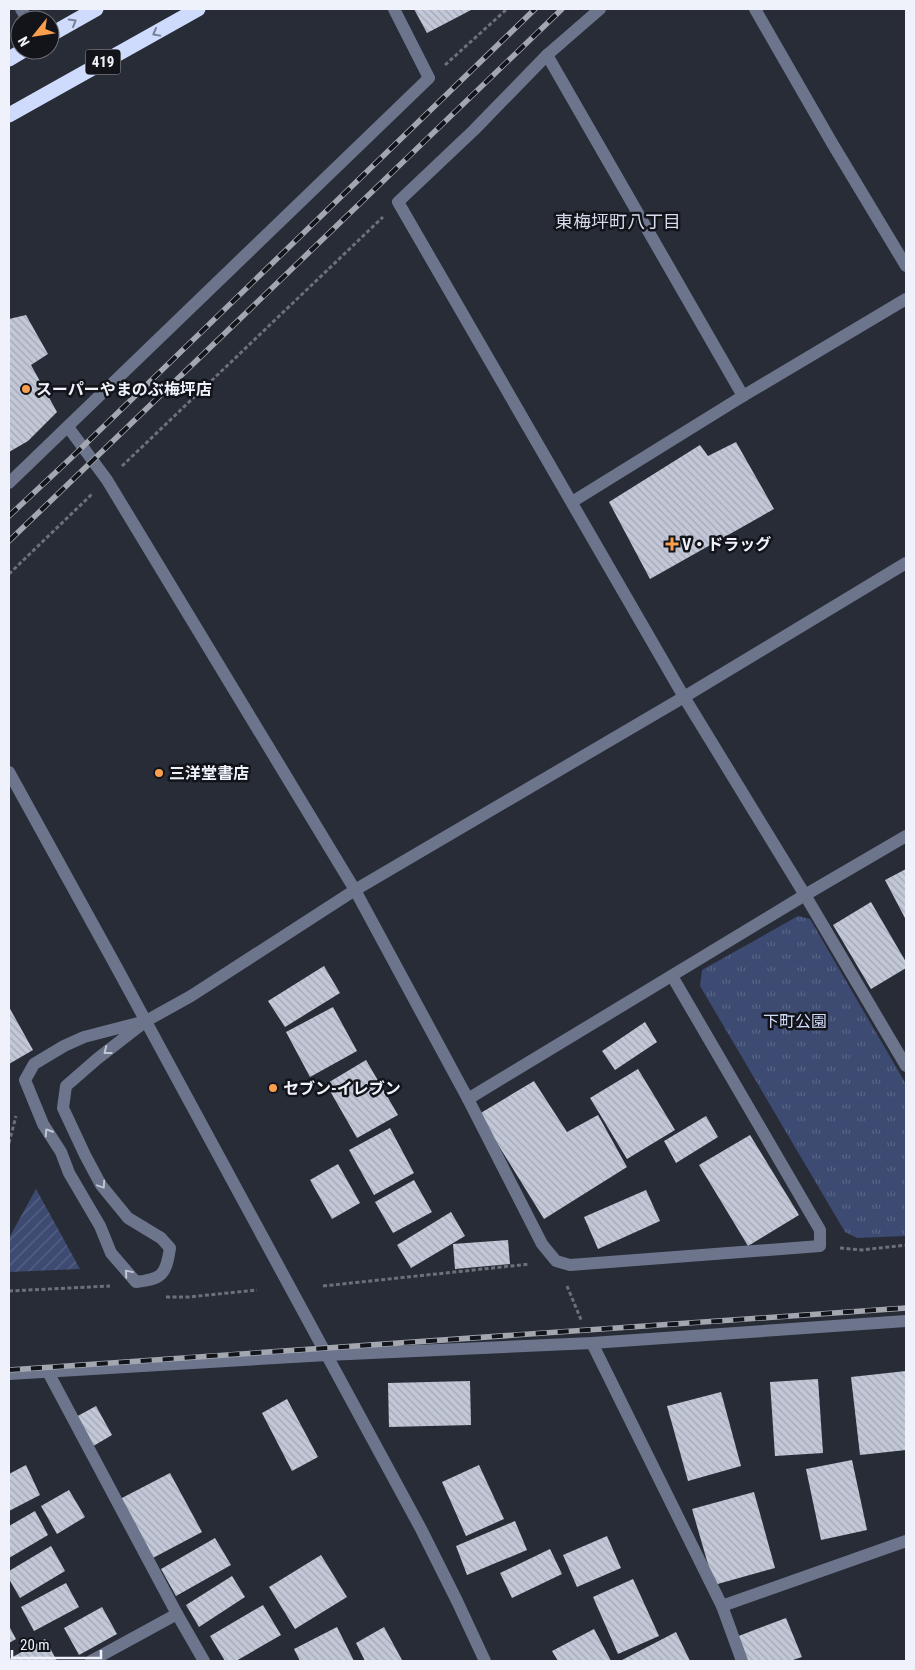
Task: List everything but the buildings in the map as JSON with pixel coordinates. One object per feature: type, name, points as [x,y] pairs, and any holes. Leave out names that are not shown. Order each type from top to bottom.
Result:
[{"type":"highway","points":[[60,29],[96,9]]},
{"type":"highway","name":"419","points":[[9,115],[198,9]]},
{"type":"street","points":[[9,483],[429,78],[394,9]]},
{"type":"street","points":[[600,9],[547,55],[474,130],[398,202],[684,696],[906,1066]]},
{"type":"street","points":[[755,9],[906,266]]},
{"type":"street","points":[[547,55],[743,396]]},
{"type":"street","points":[[572,502],[743,396],[906,299]]},
{"type":"street","points":[[68,427],[107,480],[355,890],[468,1098],[542,1244],[556,1261],[570,1265],[820,1246],[820,1230],[672,976]]},
{"type":"street","points":[[146,1021],[84,1037],[64,1046],[34,1064],[25,1080],[43,1124],[61,1152],[69,1174],[100,1226],[112,1253],[136,1282],[154,1280],[167,1268],[170,1248],[161,1238],[128,1218],[101,1185],[63,1108],[66,1086],[146,1021],[191,996],[355,890],[906,563]]},
{"type":"street","points":[[9,772],[421,1529],[457,1600],[484,1661]]},
{"type":"street","points":[[468,1098],[906,836]]},
{"type":"street","points":[[9,1374],[327,1355],[592,1343],[906,1321]]},
{"type":"street","points":[[592,1343],[722,1606],[742,1661]]},
{"type":"street","points":[[48,1372],[204,1661]]},
{"type":"street","points":[[722,1606],[906,1541]]},
{"type":"street","points":[[91,1661],[177,1614]]},
{"type":"path","points":[[429,78],[507,9]]},
{"type":"path","points":[[9,574],[398,202]]},
{"type":"path","points":[[9,1143],[16,1115]]},
{"type":"path","points":[[820,1246],[862,1250],[906,1246]]},
{"type":"path","points":[[323,1286],[556,1261],[592,1343]]},
{"type":"path","points":[[9,1291],[116,1286]]},
{"type":"path","points":[[161,1297],[189,1297],[257,1290]]},
{"type":"green space","name":"下町公園","points":[[798,916],[810,919],[906,1084],[906,1236],[857,1238],[845,1232],[700,986],[702,970]]},
{"type":"green space","points":[[36,1189],[80,1269],[9,1272],[9,1238]]},
{"type":"railway","points":[[9,516],[535,9]]},
{"type":"railway","points":[[9,541],[562,9]]},
{"type":"railway","points":[[9,1370],[906,1308]]},
{"type":"place","name":"スーパーやまのぶ梅坪店","points":[[26,389]]},
{"type":"place","name":"V・ドラッグ","points":[[672,544]]},
{"type":"place","name":"三洋堂書店","points":[[159,773]]},
{"type":"place","name":"セブン-イレブン","points":[[273,1088]]},
{"type":"district","name":"東梅坪町八丁目","points":[[618,222]]}]
